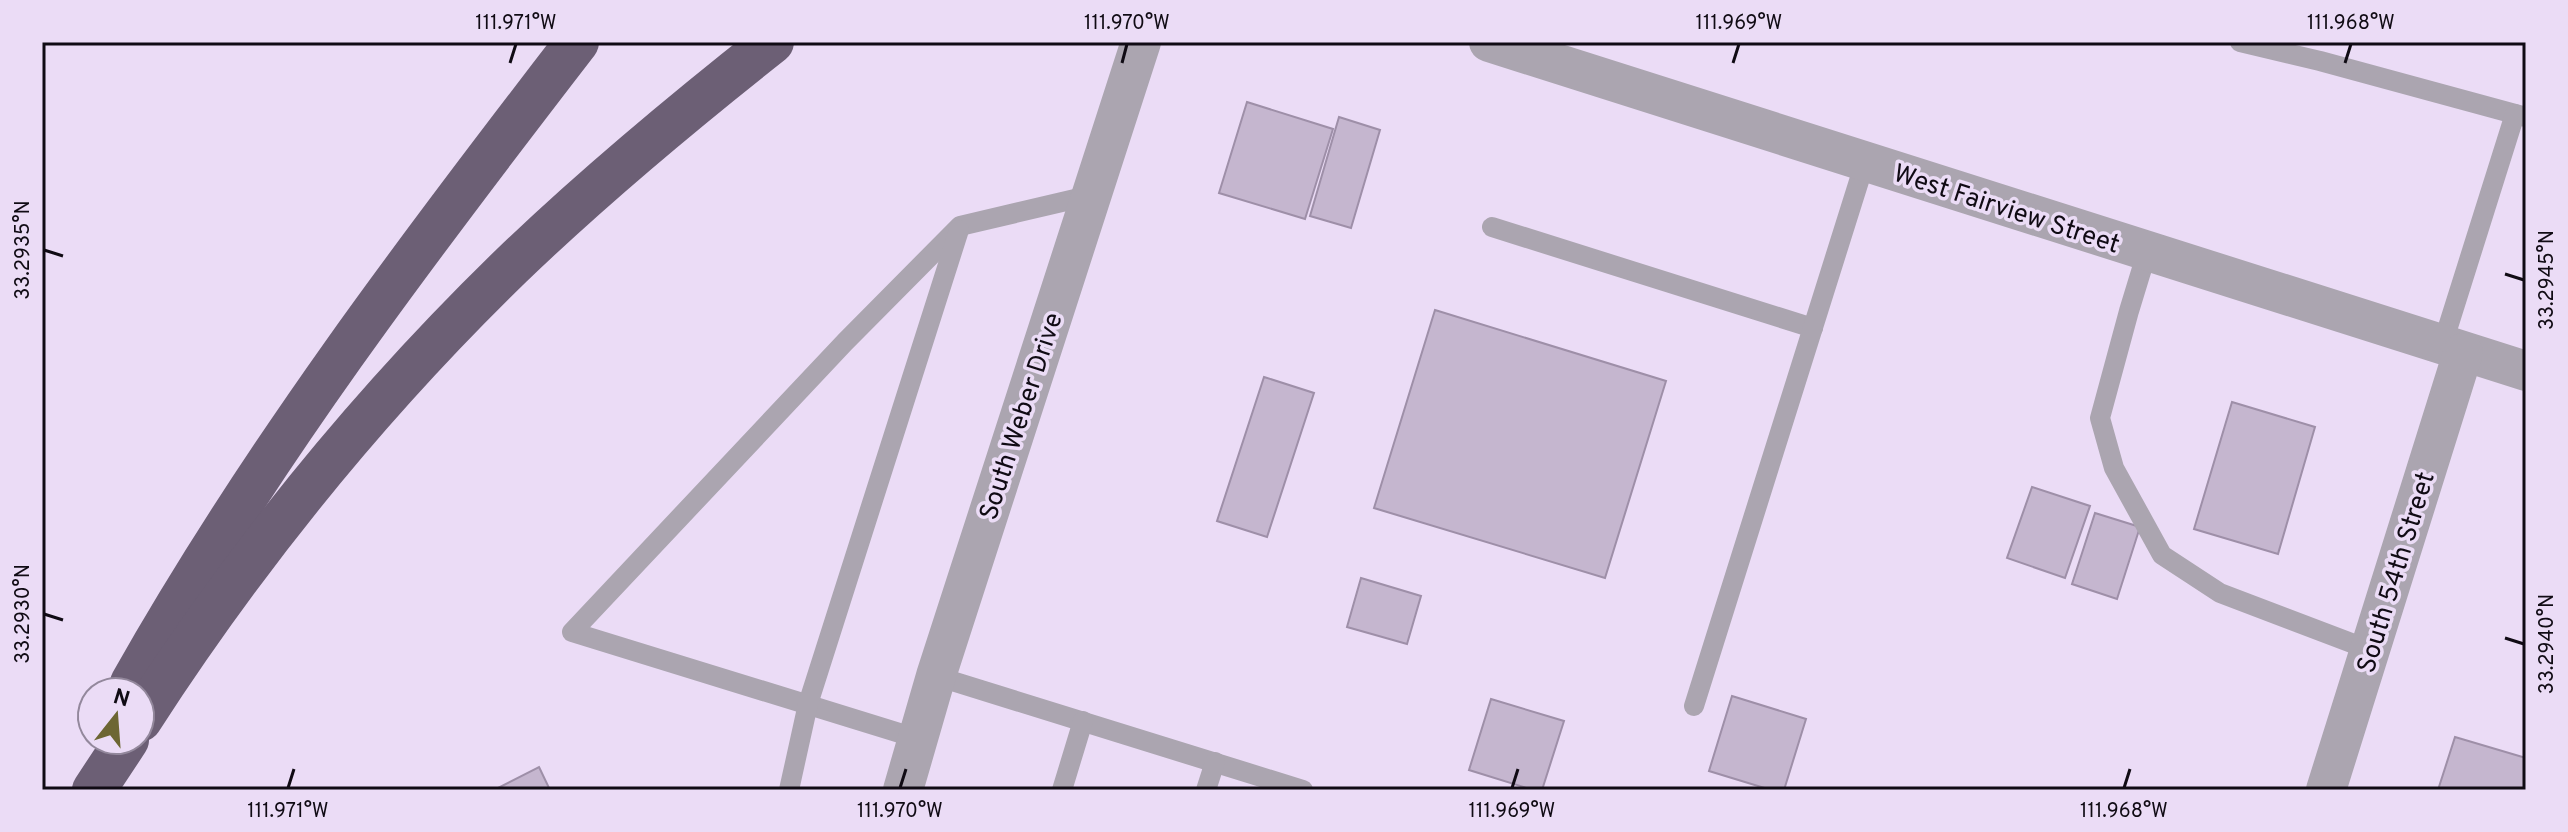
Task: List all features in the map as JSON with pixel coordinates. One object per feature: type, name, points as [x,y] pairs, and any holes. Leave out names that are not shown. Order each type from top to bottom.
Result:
[{"type":"highway","points":[[136,676],[203,563],[325,380],[453,203],[577,42]]},
{"type":"highway","points":[[156,696],[207,620],[280,524],[343,447],[452,327],[509,268],[590,193],[704,95],[772,42]]},
{"type":"highway","points":[[78,790],[94,756]]},
{"type":"highway","points":[[94,790],[116,756]]},
{"type":"street","name":"South Weber Drive","points":[[903,790],[936,676],[1141,42]]},
{"type":"street","name":"West Fairview Street","points":[[1489,42],[2526,371]]},
{"type":"street","name":"South 54th Street","points":[[2326,790],[2370,650],[2452,350]]},
{"type":"lane","points":[[2240,42],[2521,116],[2452,350]]},
{"type":"lane","points":[[1694,706],[1865,162]]},
{"type":"lane","points":[[919,739],[572,632],[845,342],[960,226],[1092,195]]},
{"type":"lane","points":[[789,790],[808,704],[960,226]]},
{"type":"lane","points":[[1492,227],[1813,328]]},
{"type":"lane","points":[[2147,252],[2100,418],[2114,468],[2162,555],[2220,593],[2370,650]]},
{"type":"lane","points":[[936,676],[1303,790]]},
{"type":"lane","points":[[1062,790],[1083,721]]},
{"type":"lane","points":[[1206,790],[1215,762]]},
{"type":"building","points":[[1247,102],[1333,129],[1305,219],[1219,193]]},
{"type":"building","points":[[1339,117],[1380,130],[1351,228],[1310,216]]},
{"type":"building","points":[[1435,310],[1666,381],[1605,578],[1374,508]]},
{"type":"building","points":[[1264,377],[1314,393],[1267,537],[1217,521]]},
{"type":"building","points":[[2232,402],[2315,427],[2278,554],[2194,529]]},
{"type":"building","points":[[2032,487],[2090,506],[2065,578],[2007,558]]},
{"type":"building","points":[[2095,513],[2140,527],[2117,599],[2072,584]]},
{"type":"building","points":[[1361,578],[1421,596],[1407,644],[1347,627]]},
{"type":"building","points":[[1732,696],[1806,719],[1784,790],[1771,790],[1709,771]]},
{"type":"building","points":[[1491,699],[1564,721],[1542,790],[1469,770]]},
{"type":"building","points":[[2455,737],[2526,758],[2526,790],[2438,790]]},
{"type":"building","points":[[539,767],[549,788],[556,790],[499,790],[498,788]]}]
